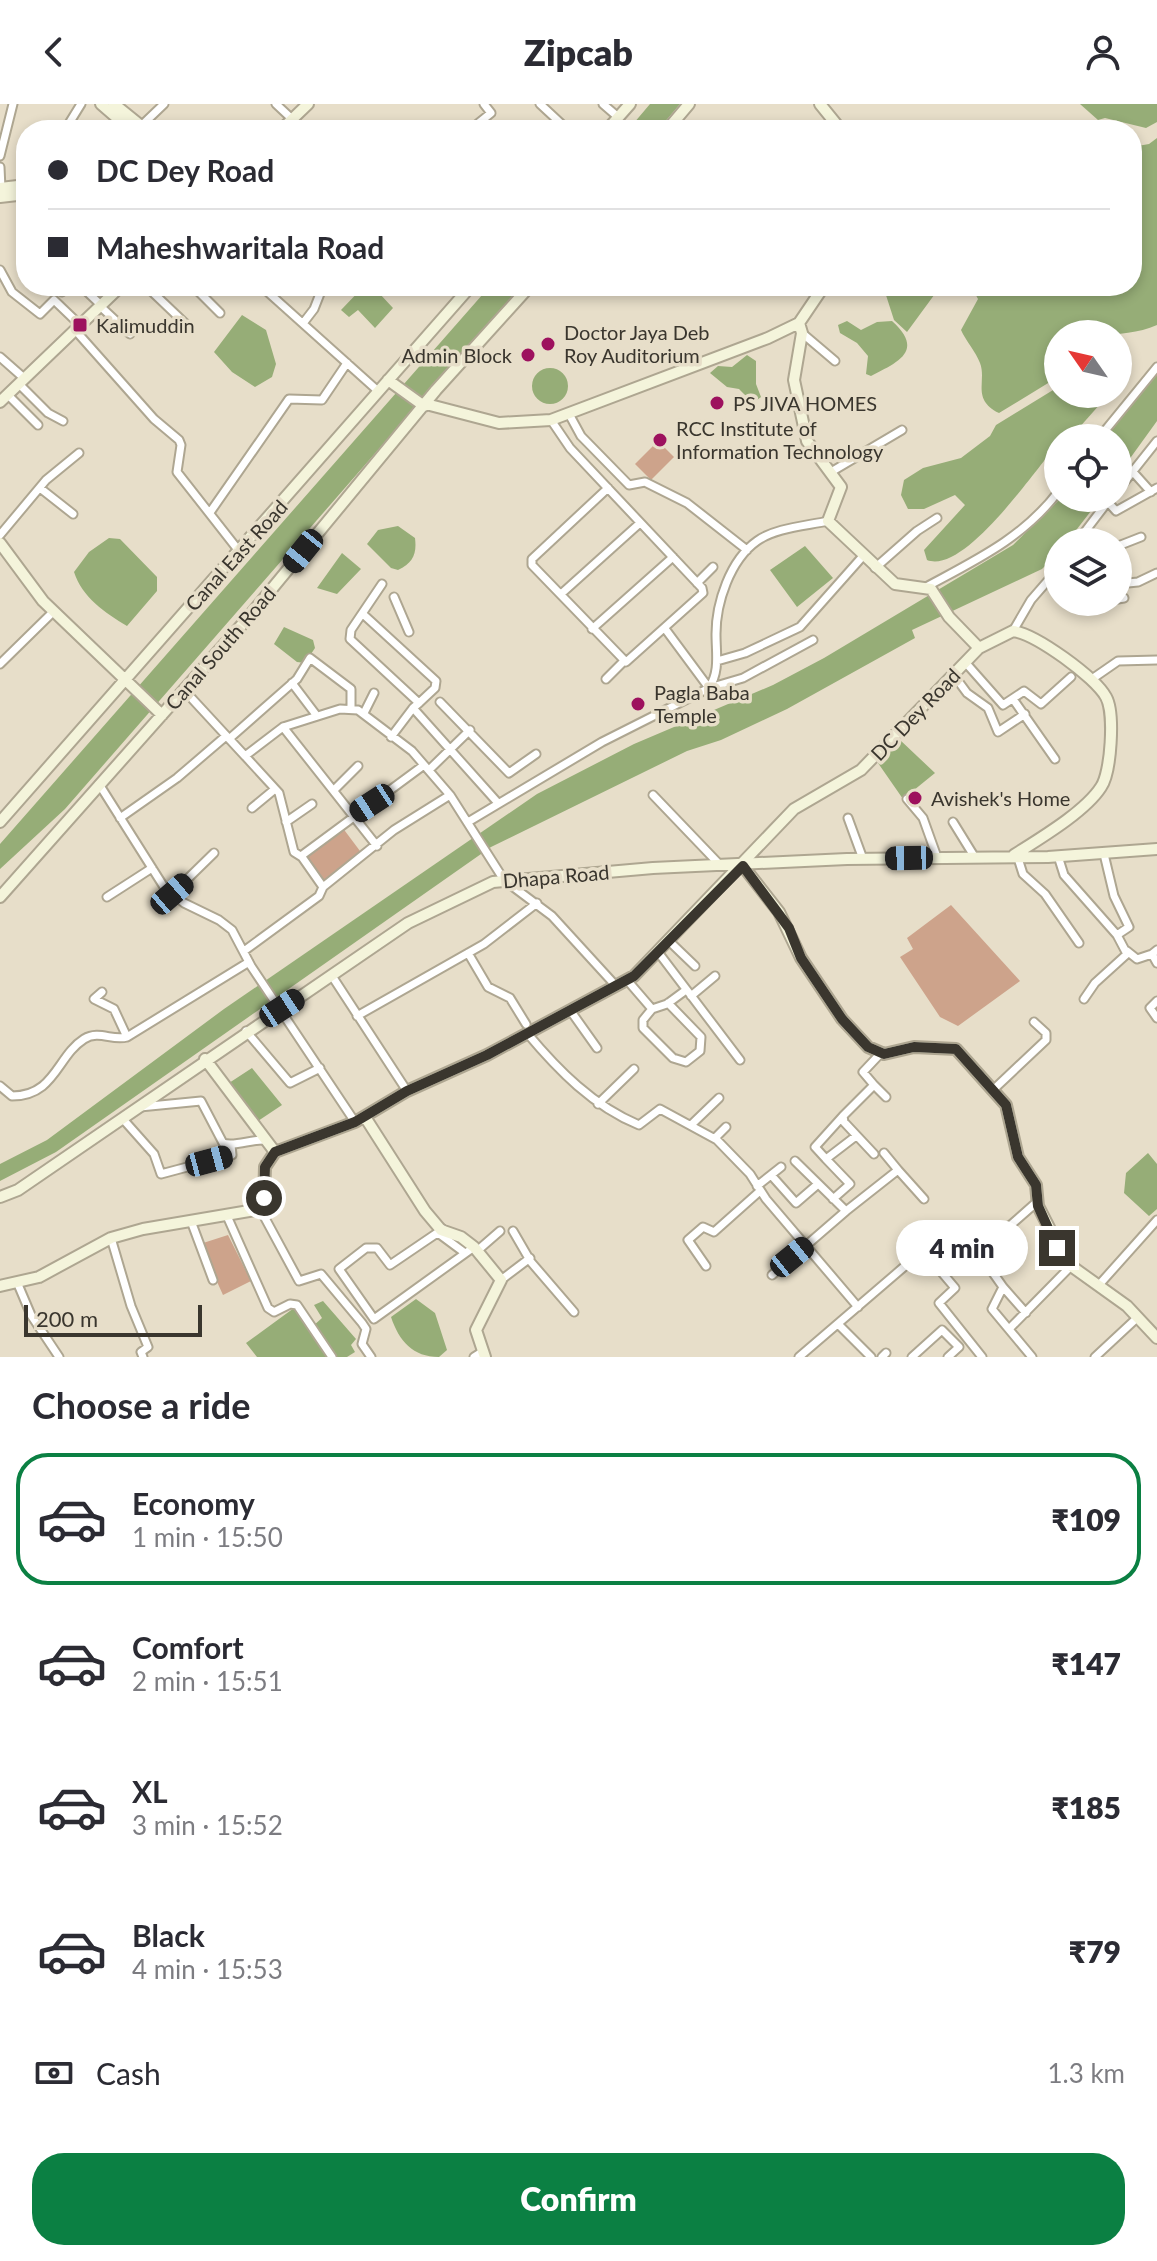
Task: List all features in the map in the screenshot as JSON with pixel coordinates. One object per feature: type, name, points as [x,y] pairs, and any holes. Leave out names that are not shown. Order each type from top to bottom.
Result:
[{"type":"street","points":[[0,156],[13,104]]},
{"type":"street","points":[[101,104],[125,120]]},
{"type":"street","points":[[114,104],[130,120]]},
{"type":"street","points":[[148,120],[164,104]]},
{"type":"street","points":[[276,104],[292,119],[308,104]]},
{"type":"street","points":[[482,120],[491,113],[484,104]]},
{"type":"street","points":[[540,104],[557,120]]},
{"type":"street","points":[[603,104],[618,117]]},
{"type":"street","points":[[615,120],[630,104]]},
{"type":"street","points":[[820,104],[833,120]]},
{"type":"street","points":[[0,167],[1,192]]},
{"type":"street","points":[[0,270],[16,295]]},
{"type":"street","points":[[17,296],[40,314],[54,300],[154,419],[179,440],[177,472],[211,511],[239,551]]},
{"type":"street","points":[[90,296],[130,334]]},
{"type":"street","points":[[38,425],[4,399],[110,296]]},
{"type":"street","points":[[156,296],[189,327]]},
{"type":"street","points":[[203,296],[220,313]]},
{"type":"street","points":[[273,296],[378,391]]},
{"type":"street","points":[[304,322],[319,296]]},
{"type":"street","name":"Canal East Road","points":[[0,822],[378,391],[391,382],[463,296]]},
{"type":"street","name":"Canal South Road","points":[[0,897],[184,690],[423,405],[521,296]]},
{"type":"street","points":[[818,296],[800,328],[794,380],[807,441],[841,487],[841,494],[828,521]]},
{"type":"street","points":[[391,382],[423,405],[499,423],[551,420],[800,328]]},
{"type":"street","points":[[800,328],[835,361]]},
{"type":"street","points":[[0,357],[48,413],[63,421]]},
{"type":"street","points":[[211,511],[289,399],[322,400],[347,363]]},
{"type":"street","points":[[1110,424],[1157,367]]},
{"type":"street","points":[[569,414],[581,436],[629,485],[645,482],[687,503],[747,550]]},
{"type":"street","points":[[551,420],[570,448],[703,593],[666,630],[631,660],[623,662],[606,679]]},
{"type":"street","points":[[831,472],[902,430]]},
{"type":"street","points":[[1132,502],[1154,490],[1133,472],[1155,446]]},
{"type":"street","points":[[0,535],[40,488],[79,453]]},
{"type":"street","points":[[40,488],[73,514]]},
{"type":"street","points":[[608,488],[532,559],[532,565],[623,662]]},
{"type":"street","points":[[828,521],[875,568],[904,588],[929,588],[1010,541],[1044,509]]},
{"type":"street","points":[[875,568],[917,531],[937,518]]},
{"type":"street","points":[[709,688],[717,671],[719,609],[730,576],[747,550],[771,534],[828,521]]},
{"type":"street","points":[[561,594],[640,523]]},
{"type":"street","points":[[1132,541],[1141,537]]},
{"type":"street","points":[[0,543],[54,611],[162,715]]},
{"type":"street","points":[[717,661],[745,653],[800,627],[863,556]]},
{"type":"street","points":[[592,629],[673,557]]},
{"type":"street","points":[[697,583],[713,567]]},
{"type":"street","points":[[1132,583],[1157,573]]},
{"type":"street","points":[[382,584],[351,630],[350,639],[416,705],[498,803]]},
{"type":"street","points":[[1044,587],[1031,600],[1013,631],[1030,636],[1092,679],[1108,700],[1111,713],[1108,774],[1103,786],[1078,809],[1015,855],[1023,874],[1045,894],[1079,943]]},
{"type":"street","points":[[929,588],[949,617],[979,648]]},
{"type":"street","points":[[394,597],[409,632]]},
{"type":"street","points":[[0,664],[54,611]]},
{"type":"street","points":[[364,615],[436,681],[435,688],[416,705],[391,737]]},
{"type":"street","points":[[666,630],[709,688]]},
{"type":"street","name":"DC Dey Road","points":[[275,1152],[360,1119],[407,1091],[487,1055],[526,1028],[570,1010],[627,980],[743,866],[756,847],[794,809],[873,760],[979,648],[1013,631]]},
{"type":"street","points":[[468,822],[628,727],[709,688],[743,678],[813,640]]},
{"type":"street","points":[[120,818],[228,738],[292,683],[310,658],[351,689],[351,708]]},
{"type":"street","points":[[1092,679],[1118,661],[1157,660]]},
{"type":"street","points":[[965,662],[1003,705],[1024,691],[1041,704],[1071,677]]},
{"type":"street","points":[[953,674],[967,693],[988,708],[998,732],[1025,714]]},
{"type":"street","points":[[292,683],[317,716]]},
{"type":"street","points":[[184,690],[275,789],[292,848],[323,887]]},
{"type":"street","points":[[364,713],[374,693]]},
{"type":"street","points":[[1013,699],[1055,759]]},
{"type":"street","points":[[440,702],[509,773],[536,754]]},
{"type":"street","points":[[245,756],[283,727],[351,708],[364,713],[426,768],[450,795],[504,880],[537,903],[616,986]]},
{"type":"street","points":[[283,727],[377,846]]},
{"type":"street","points":[[301,856],[353,815],[426,768],[470,730]]},
{"type":"street","points":[[334,790],[358,766]]},
{"type":"street","points":[[99,784],[172,894],[224,922],[320,1068],[440,1231],[472,1250],[501,1280]]},
{"type":"street","points":[[252,808],[275,789]]},
{"type":"street","points":[[244,951],[319,896],[323,887],[394,830],[450,795]]},
{"type":"street","points":[[653,795],[722,866]]},
{"type":"street","points":[[907,799],[923,818],[937,857]]},
{"type":"street","points":[[286,822],[312,804]]},
{"type":"street","points":[[848,818],[863,859]]},
{"type":"street","points":[[953,822],[974,856]]},
{"type":"street","name":"Dhapa Road","points":[[0,1197],[18,1190],[205,1059],[408,923],[465,893],[504,880],[863,859],[1058,856],[1157,849]]},
{"type":"street","points":[[172,894],[214,853]]},
{"type":"street","points":[[1104,854],[1114,896],[1129,927],[1117,935]]},
{"type":"street","points":[[1058,856],[1064,875],[1127,950],[1137,959],[1155,952],[1157,963]]},
{"type":"street","points":[[743,866],[784,920],[801,958],[842,1019],[880,1054]]},
{"type":"street","points":[[107,897],[152,868]]},
{"type":"street","points":[[357,1016],[468,953],[537,903]]},
{"type":"street","points":[[669,941],[695,966]]},
{"type":"street","points":[[1084,999],[1095,983],[1127,954],[1127,950]]},
{"type":"street","points":[[658,952],[740,1060]]},
{"type":"street","points":[[468,953],[488,987],[510,998],[526,1028],[554,1065],[598,1104],[639,1125],[660,1109],[715,1138],[750,1174],[805,1246],[858,1307]]},
{"type":"street","points":[[0,1086],[12,1096],[23,1096],[50,1080],[72,1051],[88,1037],[98,1034],[115,1039],[127,1037],[250,964]]},
{"type":"street","points":[[332,976],[407,1091]]},
{"type":"street","points":[[668,1003],[701,1037],[700,1051],[686,1062],[673,1058],[643,1028],[643,1020],[652,1009],[689,993],[715,976]]},
{"type":"street","points":[[627,980],[652,1009]]},
{"type":"street","points":[[102,992],[94,999],[114,1009],[127,1037]]},
{"type":"street","points":[[1157,1001],[1150,1008],[1157,1018]]},
{"type":"street","points":[[570,1010],[597,1048]]},
{"type":"street","points":[[993,1090],[1046,1040],[1046,1033],[1034,1022]]},
{"type":"street","points":[[246,1031],[290,1083],[320,1068]]},
{"type":"street","points":[[886,1097],[863,1072],[880,1054],[914,1047],[956,1049],[1009,1113],[1018,1157],[1036,1185],[1038,1201],[1057,1248],[1071,1266],[1138,1317],[1157,1338]]},
{"type":"street","points":[[0,1286],[55,1270],[111,1238],[259,1207],[265,1194],[265,1167],[275,1152],[205,1059]]},
{"type":"street","points":[[598,1104],[634,1069]]},
{"type":"street","points":[[833,1199],[850,1184],[815,1147],[874,1085]]},
{"type":"street","points":[[691,1125],[719,1098]]},
{"type":"street","points":[[138,1108],[201,1101],[223,1143],[231,1145],[248,1139],[266,1140]]},
{"type":"street","points":[[843,1116],[856,1136],[874,1154]]},
{"type":"street","points":[[122,1118],[154,1154],[161,1174],[232,1155],[231,1145]]},
{"type":"street","points":[[715,1138],[726,1127]]},
{"type":"street","points":[[826,1159],[856,1136]]},
{"type":"street","points":[[884,1153],[924,1199]]},
{"type":"street","points":[[795,1161],[846,1211]]},
{"type":"street","points":[[706,1266],[688,1240],[703,1227],[714,1232],[781,1167]]},
{"type":"street","points":[[772,1275],[898,1170]]},
{"type":"street","points":[[771,1175],[796,1203],[818,1184]]},
{"type":"street","points":[[979,1253],[1038,1201]]},
{"type":"street","points":[[259,1207],[299,1281],[321,1274],[362,1323],[366,1329],[362,1344],[371,1357]]},
{"type":"street","points":[[227,1216],[268,1308],[274,1312],[290,1304],[297,1305],[332,1357]]},
{"type":"street","points":[[1098,1286],[1157,1220]]},
{"type":"street","points":[[191,1221],[213,1280]]},
{"type":"street","points":[[440,1231],[390,1265],[377,1248],[366,1248],[339,1269],[374,1319],[500,1231]]},
{"type":"street","points":[[513,1231],[530,1258],[574,1312]]},
{"type":"street","points":[[111,1238],[131,1306],[148,1347],[141,1352],[143,1357]]},
{"type":"street","points":[[799,1357],[905,1266],[911,1263],[925,1266],[961,1243],[968,1243],[979,1253],[1026,1313]]},
{"type":"street","points":[[480,1355],[476,1330],[501,1280],[530,1258]]},
{"type":"street","points":[[933,1262],[955,1288],[939,1303],[982,1357]]},
{"type":"street","points":[[1010,1328],[1071,1266]]},
{"type":"street","points":[[17,1282],[31,1315],[59,1357]]},
{"type":"street","points":[[1003,1287],[992,1309],[1032,1357]]},
{"type":"street","points":[[1095,1357],[1138,1317]]},
{"type":"street","points":[[838,1324],[871,1357]]},
{"type":"street","points":[[912,1357],[942,1330],[959,1347],[948,1357]]},
{"type":"shaded area","points":[[650,104],[680,104],[666,120],[636,120]]},
{"type":"shaded area","points":[[1080,104],[1157,104],[1157,122],[1146,128],[1142,127],[1142,120],[1098,120]]},
{"type":"shaded area","points":[[1157,138],[1157,325],[1132,332],[1132,320],[1044,320],[1044,386],[999,413],[990,408],[983,396],[980,363],[961,330],[978,299],[976,296],[1142,296],[1142,145]]},
{"type":"shaded area","points":[[354,296],[382,296],[393,308],[375,328],[358,310],[349,317],[341,310]]},
{"type":"shaded area","points":[[481,296],[512,296],[65,809],[0,869],[0,844]]},
{"type":"shaded area","points":[[886,296],[933,296],[907,332],[894,320]]},
{"type":"shaded area","points":[[242,315],[266,330],[276,364],[272,377],[255,387],[232,372],[214,352]]},
{"type":"shaded area","points":[[847,321],[861,330],[877,322],[892,321],[906,340],[904,354],[871,376],[866,374],[868,356],[857,343],[840,333],[838,325]]},
{"type":"shaded area","points":[[747,355],[756,361],[756,384],[761,397],[753,403],[739,389],[727,387],[710,373],[718,366],[732,367]]},
{"type":"shaded area","points":[[550,368],[562,374],[568,386],[562,398],[550,404],[538,398],[532,386],[538,374]]},
{"type":"shaded area","points":[[1157,371],[1157,421],[1132,456],[1132,424],[1115,424],[1128,408],[1132,408],[1132,403]]},
{"type":"shaded area","points":[[1044,396],[1044,408],[1097,408],[1082,424],[1044,424],[1044,461],[1017,495],[960,552],[943,560],[927,560],[924,550],[965,505],[955,495],[924,509],[908,509],[901,495],[904,480],[923,468],[961,458],[990,436],[996,425]]},
{"type":"shaded area","points":[[658,441],[674,457],[651,480],[635,464]]},
{"type":"shaded area","points":[[1047,512],[1090,512],[1078,528],[1044,528],[1042,569],[912,630],[915,638],[787,709],[721,740],[687,751],[491,847],[56,1152],[0,1181],[0,1164],[47,1140],[224,1009],[537,794],[634,744],[773,685],[1013,545]]},
{"type":"shaded area","points":[[398,526],[415,538],[415,544],[410,561],[398,570],[391,568],[367,544],[378,530]]},
{"type":"shaded area","points":[[109,538],[120,539],[157,577],[157,591],[127,626],[88,597],[74,572],[89,552]]},
{"type":"shaded area","points":[[805,546],[833,578],[797,607],[770,570]]},
{"type":"shaded area","points":[[342,553],[361,569],[337,594],[317,588]]},
{"type":"shaded area","points":[[284,627],[313,640],[315,648],[305,663],[297,662],[274,644]]},
{"type":"shaded area","points":[[899,739],[935,773],[903,799],[878,763]]},
{"type":"shaded area","points":[[342,827],[363,855],[324,887],[303,856]]},
{"type":"shaded area","points":[[951,905],[1020,981],[958,1026],[940,1017],[900,957],[913,949],[907,938]]},
{"type":"shaded area","points":[[252,1068],[282,1105],[255,1123],[229,1083]]},
{"type":"shaded area","points":[[1148,1153],[1157,1164],[1157,1209],[1149,1216],[1124,1193],[1126,1173]]},
{"type":"shaded area","points":[[228,1235],[251,1281],[223,1295],[200,1244]]},
{"type":"shaded area","points":[[416,1299],[435,1313],[447,1350],[439,1357],[414,1351],[394,1326],[391,1317]]},
{"type":"shaded area","points":[[323,1301],[356,1339],[351,1345],[355,1352],[347,1357],[334,1357],[313,1326],[322,1318],[314,1305]]},
{"type":"shaded area","points":[[294,1308],[327,1357],[257,1357],[246,1343]]},
{"type":"place","name":"Kalimuddin","points":[[80,325]]},
{"type":"place","name":"Doctor Jaya Deb Roy Auditorium","points":[[548,344]]},
{"type":"place","name":"Admin Block","points":[[528,355]]},
{"type":"place","name":"PS JIVA HOMES","points":[[717,403]]},
{"type":"place","name":"RCC Institute of Information Technology","points":[[660,440]]},
{"type":"place","name":"Pagla Baba Temple","points":[[638,704]]},
{"type":"place","name":"Avishek's Home","points":[[915,798]]},
{"type":"route","points":[[264,1198],[265,1167],[275,1152],[301,1145],[355,1122],[407,1091],[487,1055],[634,976],[743,866],[779,912],[801,958],[842,1019],[868,1047],[880,1054],[914,1047],[956,1049],[1006,1105],[1018,1157],[1036,1185],[1038,1206],[1057,1248]]}]
